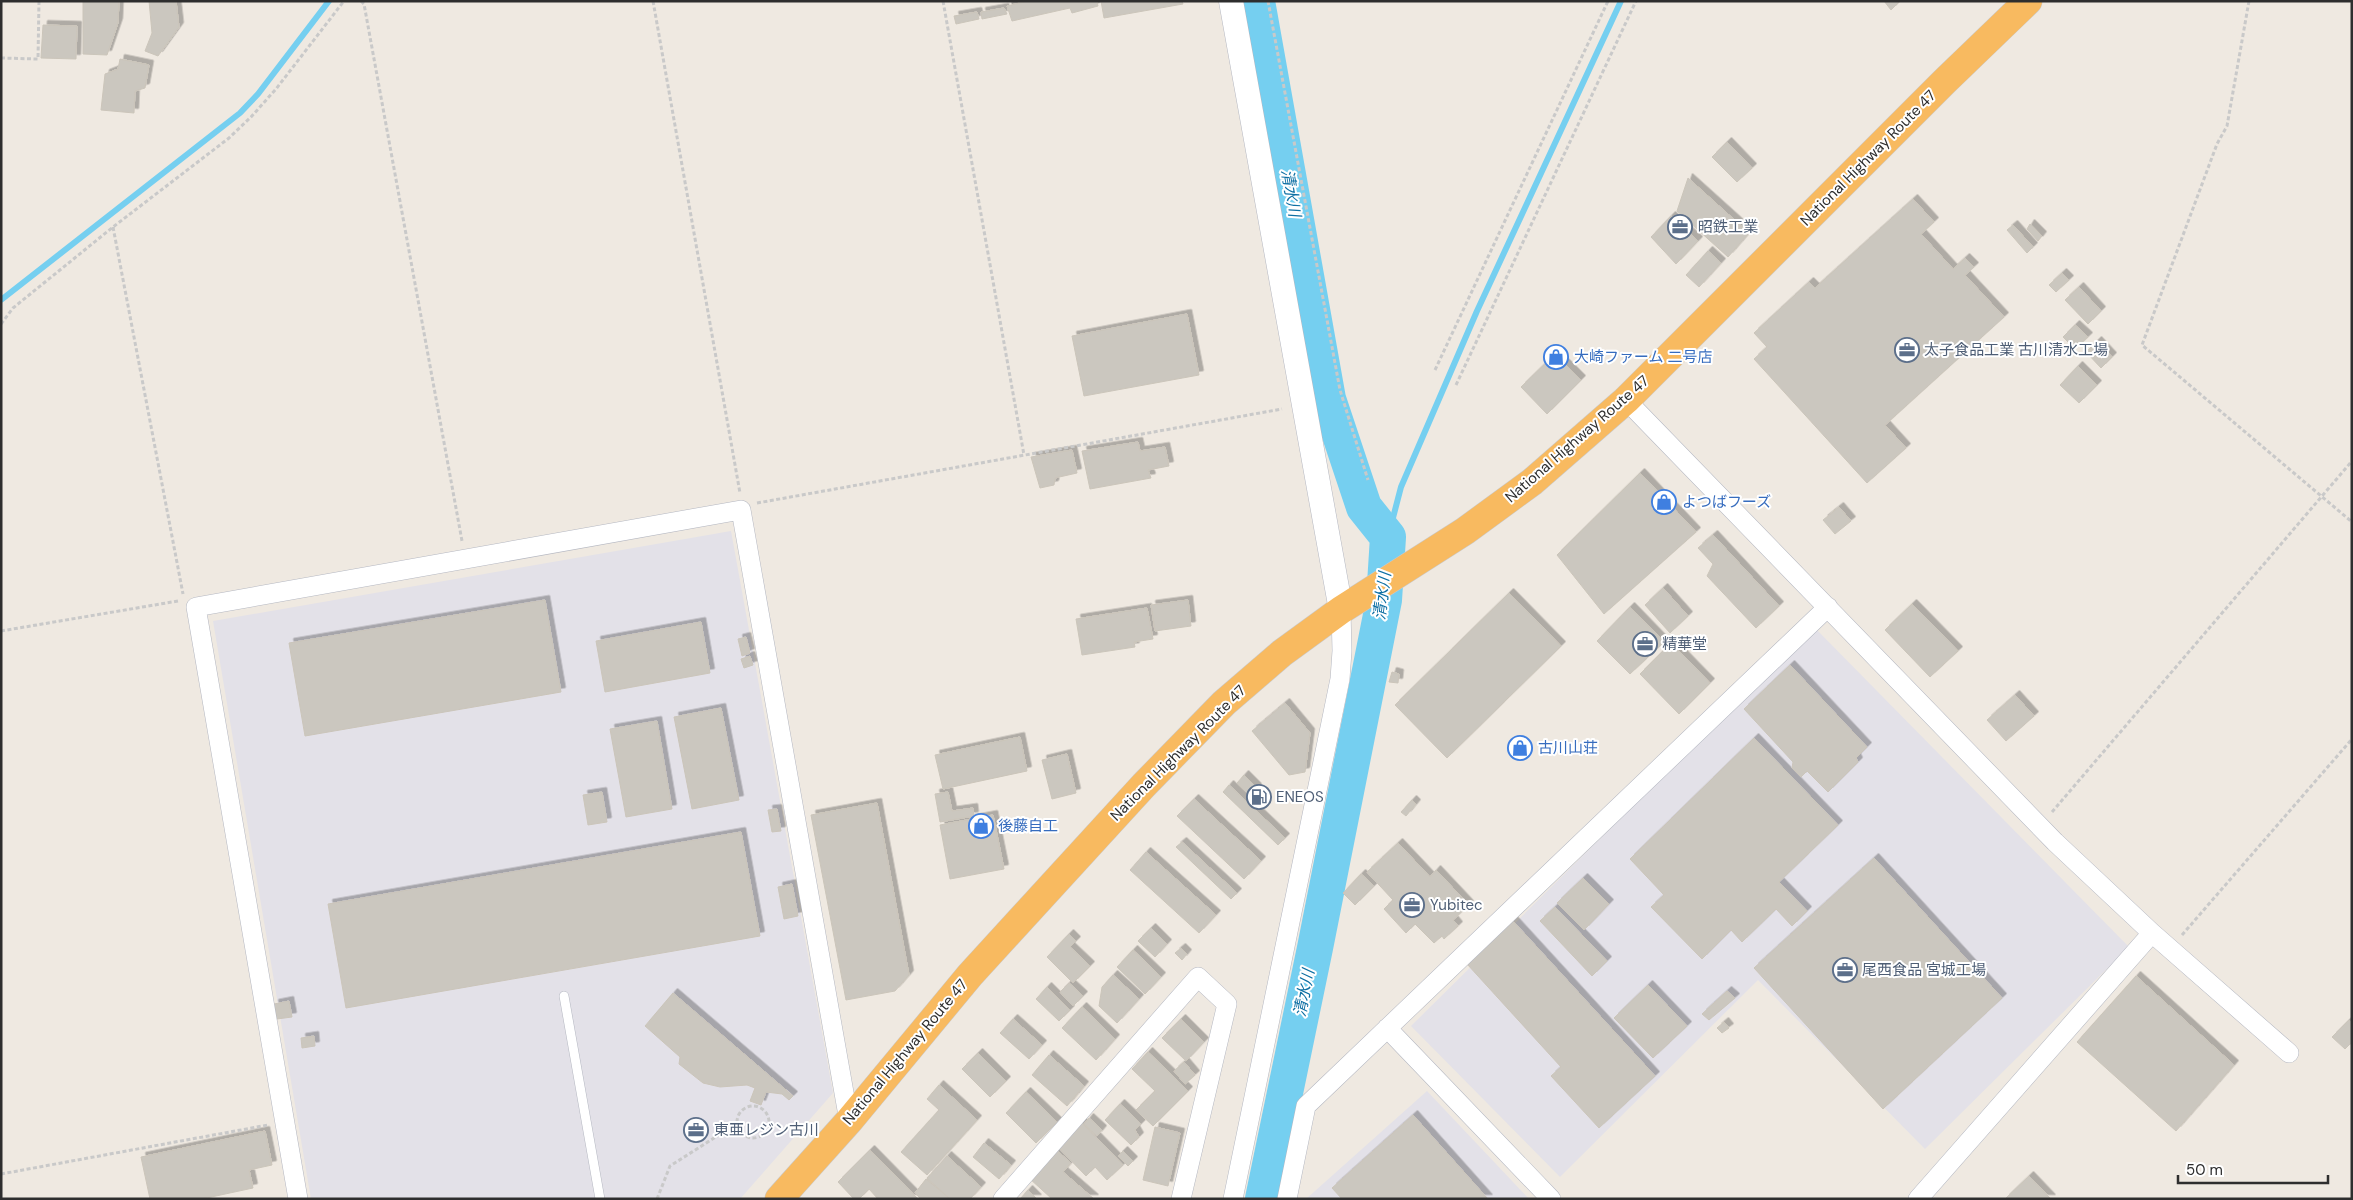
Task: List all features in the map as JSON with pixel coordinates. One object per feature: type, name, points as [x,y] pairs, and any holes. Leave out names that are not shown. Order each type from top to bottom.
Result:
[{"type":"highway","name":"National Highway Route 47","points":[[779,1199],[849,1121],[970,975],[1144,784],[1224,703],[1282,653],[1345,608],[1465,531],[1532,482],[1626,400],[1938,88],[2028,1]]},
{"type":"street","points":[[1231,1],[1303,405],[1345,608],[1340,679],[1233,1199]]},
{"type":"street","points":[[1626,400],[2040,826],[2152,933],[2289,1054]]},
{"type":"street","points":[[298,1199],[196,607],[742,508],[849,1121]]},
{"type":"street","points":[[1287,1199],[1306,1106],[1828,607]]},
{"type":"street","points":[[1918,1199],[2152,933]]},
{"type":"street","points":[[1003,1199],[1198,977],[1227,1004],[1181,1199]]},
{"type":"street","points":[[1387,1028],[1551,1199]]},
{"type":"lane","points":[[564,996],[600,1199]]},
{"type":"path","points":[[1,58],[38,58],[39,1]]},
{"type":"path","points":[[1,324],[13,308],[113,226],[229,138],[276,89],[344,1]]},
{"type":"path","points":[[361,1],[364,4],[466,559]]},
{"type":"path","points":[[943,1],[1024,455]]},
{"type":"path","points":[[1268,1],[1340,390],[1368,480]]},
{"type":"path","points":[[1435,370],[1608,1]]},
{"type":"path","points":[[1456,385],[1636,1]]},
{"type":"path","points":[[2249,1],[2227,126],[2217,144],[2142,345],[2352,522]]},
{"type":"path","points":[[655,2],[742,508],[1303,405]]},
{"type":"path","points":[[1,631],[184,600],[113,226]]},
{"type":"path","points":[[2040,826],[2352,461]]},
{"type":"path","points":[[2170,949],[2352,739]]},
{"type":"path","points":[[657,1199],[670,1166],[736,1124],[739,1114],[748,1107],[758,1107],[767,1114],[767,1129],[764,1134],[755,1138],[745,1137],[736,1124]]},
{"type":"path","points":[[1,1174],[286,1122]]},
{"type":"shaded area","points":[[731,531],[833,1093],[740,1199],[311,1199],[213,621]]},
{"type":"shaded area","points":[[1814,627],[2129,947],[1925,1149],[1758,980],[1560,1177],[1411,1026]]},
{"type":"shaded area","points":[[1427,1091],[1529,1199],[1306,1199]]},
{"type":"building","points":[[83,1],[119,1],[118,23],[107,55],[83,54]]},
{"type":"building","points":[[149,1],[176,1],[179,27],[158,56],[145,51],[152,33]]},
{"type":"building","points":[[1028,1],[1097,1],[1098,6],[1072,13],[1070,8],[1012,21],[1007,6]]},
{"type":"building","points":[[1101,1],[1182,1],[1183,4],[1104,18]]},
{"type":"building","points":[[1884,1],[1900,1],[1891,10]]},
{"type":"building","points":[[1004,8],[1007,14],[982,19],[981,12]]},
{"type":"building","points":[[977,12],[979,19],[956,24],[954,16]]},
{"type":"building","points":[[43,25],[77,26],[76,59],[41,58]]},
{"type":"building","points":[[120,59],[149,65],[145,88],[135,91],[134,113],[101,110],[105,74],[118,69]]},
{"type":"building","points":[[1727,142],[1752,168],[1737,182],[1712,157]]},
{"type":"building","points":[[1688,178],[1749,233],[1728,257],[1677,211]]},
{"type":"building","points":[[1913,199],[1934,222],[1921,234],[1953,269],[1965,258],[1974,267],[1965,275],[2004,317],[1885,425],[1906,448],[1867,483],[1754,359],[1767,347],[1754,333],[1809,282],[1815,288]]},
{"type":"building","points":[[1671,216],[1698,241],[1676,264],[1651,237]]},
{"type":"building","points":[[2030,224],[2042,236],[2038,241],[2027,229]]},
{"type":"building","points":[[2013,225],[2033,247],[2027,253],[2007,230]]},
{"type":"building","points":[[1708,251],[1721,263],[1699,287],[1686,275]]},
{"type":"building","points":[[2062,273],[2069,280],[2056,292],[2049,285]]},
{"type":"building","points":[[2079,287],[2101,311],[2088,324],[2065,300]]},
{"type":"building","points":[[1187,314],[1199,375],[1084,396],[1072,336]]},
{"type":"building","points":[[2075,325],[2088,337],[2075,349],[2063,337]]},
{"type":"building","points":[[2097,341],[2112,357],[2101,368],[2086,352]]},
{"type":"building","points":[[1555,354],[1581,380],[1547,414],[1521,387]]},
{"type":"building","points":[[2078,366],[2097,385],[2079,403],[2060,385]]},
{"type":"building","points":[[1138,442],[1140,451],[1165,447],[1169,466],[1148,470],[1151,478],[1090,489],[1082,451]]},
{"type":"building","points":[[1072,450],[1077,473],[1055,478],[1054,485],[1040,488],[1031,457]]},
{"type":"building","points":[[1640,473],[1696,532],[1604,614],[1557,555]]},
{"type":"building","points":[[1839,507],[1851,521],[1835,534],[1823,520]]},
{"type":"building","points":[[1713,535],[1779,606],[1756,628],[1707,576],[1713,564],[1698,548]]},
{"type":"building","points":[[1663,588],[1688,616],[1670,633],[1645,605]]},
{"type":"building","points":[[1509,593],[1561,646],[1447,758],[1395,705]]},
{"type":"building","points":[[545,600],[561,692],[305,736],[289,643]]},
{"type":"building","points":[[1188,600],[1191,626],[1155,631],[1151,605]]},
{"type":"building","points":[[1912,604],[1958,651],[1930,677],[1885,630]]},
{"type":"building","points":[[1630,607],[1664,642],[1630,674],[1597,641]]},
{"type":"building","points":[[1147,608],[1153,639],[1134,642],[1135,647],[1082,655],[1076,619]]},
{"type":"building","points":[[701,622],[710,673],[605,692],[596,641]]},
{"type":"building","points":[[746,637],[750,653],[742,656],[738,639]]},
{"type":"building","points":[[1671,643],[1710,683],[1679,714],[1640,674]]},
{"type":"building","points":[[750,656],[753,665],[744,668],[741,659]]},
{"type":"building","points":[[1790,665],[1867,747],[1856,758],[1858,762],[1828,792],[1807,771],[1801,777],[1792,768],[1793,762],[1744,709]]},
{"type":"building","points":[[1392,672],[1399,674],[1398,683],[1389,682]]},
{"type":"building","points":[[2015,695],[2034,716],[2006,741],[1987,720]]},
{"type":"building","points":[[1285,703],[1310,733],[1305,772],[1289,775],[1252,731]]},
{"type":"building","points":[[721,708],[739,800],[692,809],[674,717]]},
{"type":"building","points":[[657,721],[672,809],[626,817],[610,729]]},
{"type":"building","points":[[1020,737],[1027,771],[943,789],[935,755]]},
{"type":"building","points":[[1754,738],[1838,825],[1779,882],[1807,911],[1792,926],[1776,909],[1742,942],[1731,930],[1702,959],[1651,907],[1664,895],[1630,859]]},
{"type":"building","points":[[1067,754],[1076,793],[1052,799],[1042,760]]},
{"type":"building","points":[[1244,775],[1257,788],[1250,796],[1237,783]]},
{"type":"building","points":[[1229,785],[1285,838],[1278,845],[1223,792]]},
{"type":"building","points":[[602,792],[607,822],[588,825],[583,795]]},
{"type":"building","points":[[948,792],[952,811],[973,808],[974,816],[940,822],[935,794]]},
{"type":"building","points":[[1194,799],[1261,861],[1244,879],[1177,816]]},
{"type":"building","points":[[1412,800],[1416,804],[1406,816],[1401,812]]},
{"type":"building","points":[[877,803],[909,975],[895,991],[846,1000],[811,815]]},
{"type":"building","points":[[777,809],[781,831],[772,832],[768,810]]},
{"type":"building","points":[[993,815],[1004,869],[950,879],[940,825]]},
{"type":"building","points":[[741,832],[760,936],[346,1008],[328,904]]},
{"type":"building","points":[[1182,842],[1237,893],[1231,899],[1176,847]]},
{"type":"building","points":[[1398,843],[1430,877],[1436,870],[1469,905],[1453,920],[1458,926],[1444,939],[1442,936],[1434,943],[1415,924],[1406,933],[1384,909],[1393,900],[1367,872]]},
{"type":"building","points":[[1146,852],[1216,915],[1199,933],[1130,870]]},
{"type":"building","points":[[1874,858],[2002,998],[1883,1109],[1754,968]]},
{"type":"building","points":[[1361,874],[1374,886],[1355,905],[1343,893]]},
{"type":"building","points":[[1583,878],[1609,904],[1584,930],[1557,903]]},
{"type":"building","points":[[792,884],[798,916],[784,919],[778,887]]},
{"type":"building","points":[[1555,907],[1607,961],[1592,976],[1540,921]]},
{"type":"building","points":[[1513,921],[1655,1076],[1599,1128],[1551,1076],[1561,1067],[1467,964]]},
{"type":"building","points":[[1151,928],[1167,944],[1155,957],[1138,941]]},
{"type":"building","points":[[1069,934],[1076,941],[1070,947],[1090,966],[1073,983],[1047,957]]},
{"type":"building","points":[[1181,948],[1187,954],[1182,960],[1175,953]]},
{"type":"building","points":[[1133,950],[1161,977],[1145,994],[1117,967]]},
{"type":"building","points":[[1113,975],[1139,999],[1117,1023],[1099,1006],[1102,987]]},
{"type":"building","points":[[2136,976],[2234,1065],[2176,1131],[2077,1042]]},
{"type":"building","points":[[1069,983],[1083,996],[1073,1006],[1060,992]]},
{"type":"building","points":[[1648,985],[1687,1026],[1653,1058],[1614,1018]]},
{"type":"building","points":[[1047,987],[1070,1010],[1059,1021],[1036,999]]},
{"type":"building","points":[[1727,991],[1735,998],[1709,1020],[1702,1014]]},
{"type":"building","points":[[673,993],[793,1096],[789,1100],[782,1094],[766,1092],[761,1105],[750,1101],[755,1088],[747,1085],[720,1087],[703,1083],[679,1064],[680,1057],[645,1026]]},
{"type":"building","points":[[289,1001],[292,1017],[277,1019],[274,1004]]},
{"type":"building","points":[[1082,1007],[1115,1039],[1096,1060],[1062,1028]]},
{"type":"building","points":[[1013,1019],[1042,1045],[1029,1059],[1000,1033]]},
{"type":"building","points":[[1181,1019],[1204,1042],[1186,1061],[1162,1038]]},
{"type":"building","points":[[2349,1020],[2352,1023],[2352,1042],[2345,1049],[2332,1037]]},
{"type":"building","points":[[1724,1022],[1729,1028],[1722,1033],[1717,1028]]},
{"type":"building","points":[[314,1036],[315,1046],[302,1048],[301,1038]]},
{"type":"building","points":[[1148,1052],[1188,1091],[1153,1126],[1136,1110],[1155,1091],[1132,1069]]},
{"type":"building","points":[[978,1053],[1006,1081],[990,1097],[962,1069]]},
{"type":"building","points":[[1049,1055],[1084,1086],[1067,1106],[1032,1075]]},
{"type":"building","points":[[1184,1062],[1195,1075],[1185,1084],[1174,1071]]},
{"type":"building","points":[[939,1085],[977,1120],[927,1175],[901,1152],[939,1110],[927,1099]]},
{"type":"building","points":[[1026,1092],[1057,1122],[1036,1143],[1006,1113]]},
{"type":"building","points":[[1120,1104],[1141,1124],[1135,1130],[1139,1137],[1131,1145],[1105,1120]]},
{"type":"building","points":[[1413,1115],[1488,1199],[1342,1199],[1332,1188]]},
{"type":"building","points":[[1089,1118],[1102,1130],[1097,1136],[1084,1124]]},
{"type":"building","points":[[1081,1122],[1123,1165],[1107,1180],[1095,1167],[1086,1176],[1057,1146]]},
{"type":"building","points":[[1155,1127],[1180,1133],[1168,1186],[1143,1180]]},
{"type":"building","points":[[265,1131],[272,1165],[249,1170],[253,1188],[202,1199],[150,1199],[141,1157]]},
{"type":"building","points":[[984,1143],[1011,1165],[999,1179],[973,1157]]},
{"type":"building","points":[[1055,1149],[1071,1163],[1063,1172],[1094,1199],[1052,1199],[1029,1178]]},
{"type":"building","points":[[870,1150],[918,1199],[878,1199],[869,1189],[859,1199],[854,1199],[838,1182]]},
{"type":"building","points":[[1123,1151],[1133,1161],[1128,1166],[1118,1156]]},
{"type":"building","points":[[947,1156],[981,1187],[970,1199],[950,1199],[927,1178]]},
{"type":"building","points":[[2029,1176],[2051,1199],[2005,1199]]},
{"type":"building","points":[[926,1179],[949,1198],[921,1199],[915,1193]]},
{"type":"building","points":[[1028,1190],[1037,1199],[1020,1199]]},
{"type":"waterway","points":[[1,300],[240,113],[258,94],[329,1]]},
{"type":"waterway","name":"清水川","points":[[1257,1],[1328,399],[1364,507],[1388,537],[1384,600],[1263,1199]]},
{"type":"waterway","points":[[1388,537],[1401,487],[1477,311],[1621,1]]},
{"type":"place","name":"昭鉄工業","points":[[1680,227]]},
{"type":"place","name":"太子食品工業 古川清水工場","points":[[1907,350]]},
{"type":"place","name":"大崎ファーム 二号店","points":[[1556,357]]},
{"type":"place","name":"よつばフーズ","points":[[1664,502]]},
{"type":"place","name":"精華堂","points":[[1645,644]]},
{"type":"place","name":"古川山荘","points":[[1520,748]]},
{"type":"place","name":"ENEOS","points":[[1259,797]]},
{"type":"place","name":"後藤自工","points":[[981,826]]},
{"type":"place","name":"Yubitec","points":[[1412,905]]},
{"type":"place","name":"尾西食品 宮城工場","points":[[1845,970]]},
{"type":"place","name":"東亜レジン古川","points":[[696,1130]]}]
